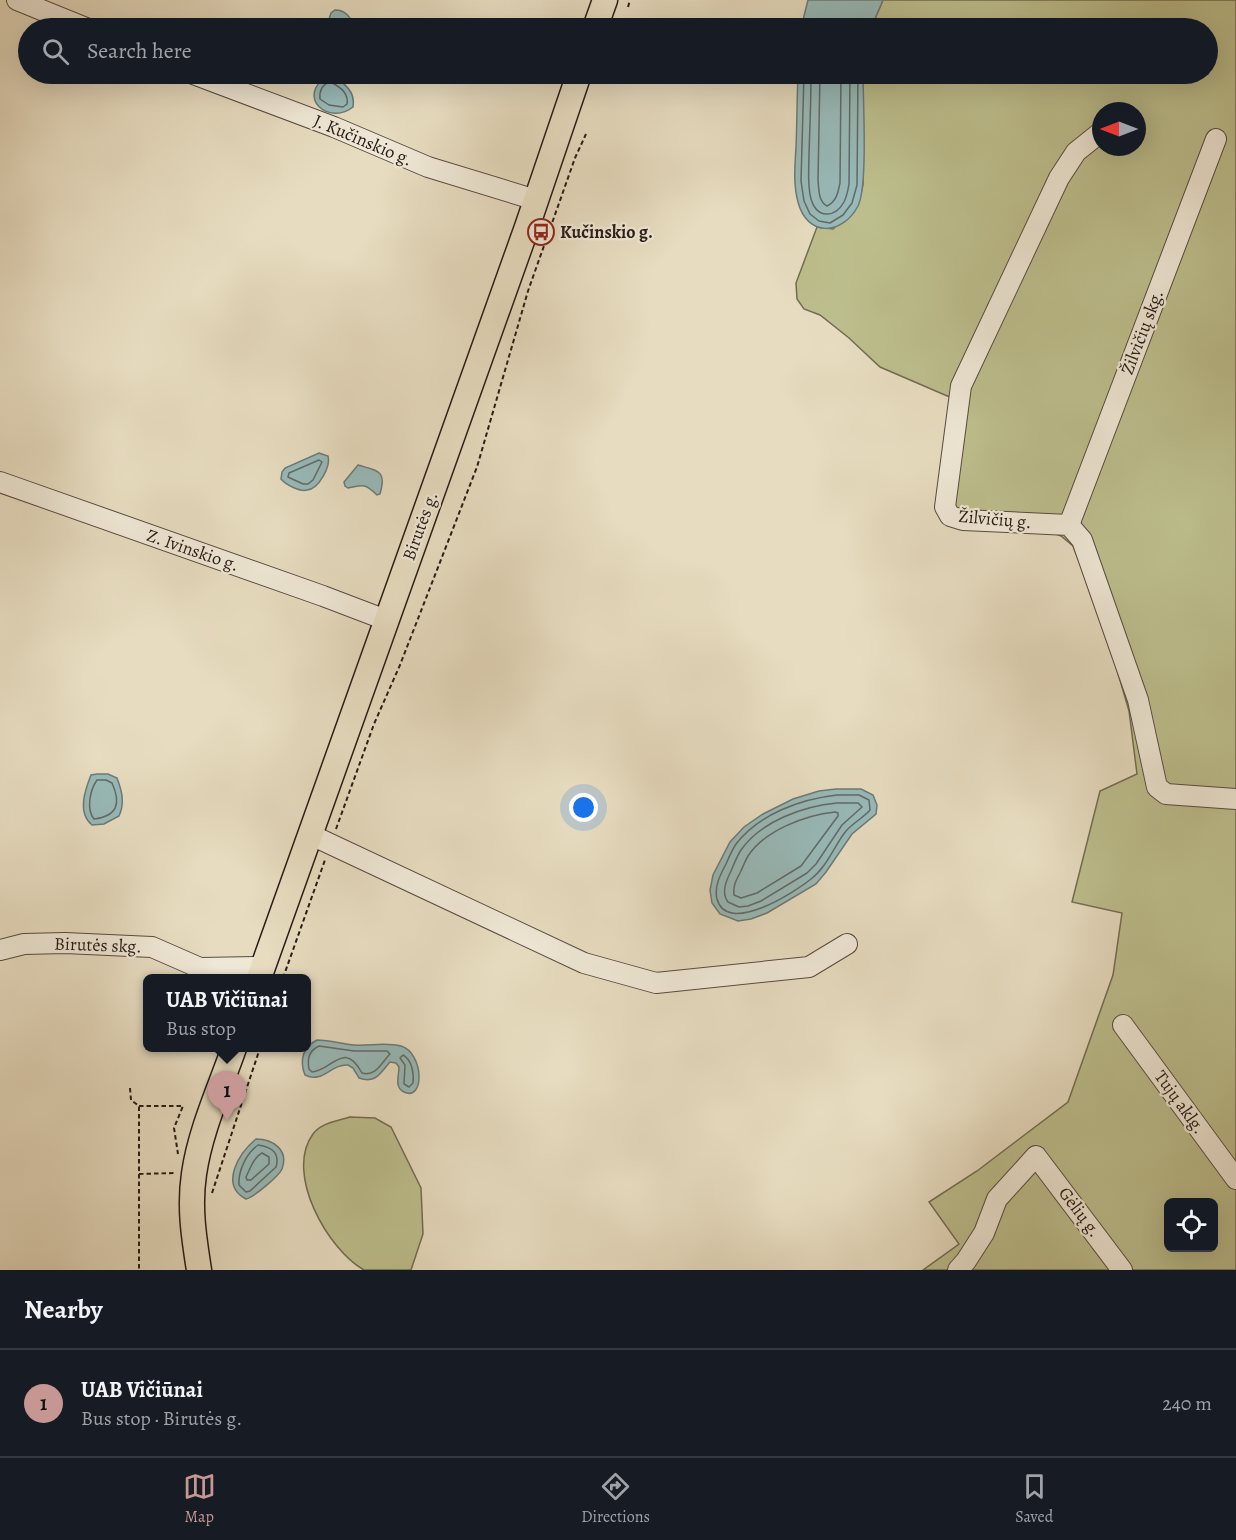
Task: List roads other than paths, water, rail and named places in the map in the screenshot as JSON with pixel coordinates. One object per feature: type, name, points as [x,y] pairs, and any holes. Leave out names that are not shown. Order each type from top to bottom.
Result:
[{"type":"main road","points":[[599,18],[605,0]]},
{"type":"main road","name":"Birutės g.","points":[[269,974],[320,839],[386,620],[576,84]]},
{"type":"main road","points":[[199,1270],[192,1228],[194,1175],[204,1133],[232,1052]]},
{"type":"street","points":[[17,0],[57,8],[72,18]]},
{"type":"street","name":"J. Kučinskio g.","points":[[219,84],[330,125],[428,167],[536,200]]},
{"type":"street","name":"Žilvičių g.","points":[[1069,525],[963,520],[950,516],[945,507],[961,386],[1059,178],[1076,152],[1092,139]]},
{"type":"street","name":"Žilvičių skg.","points":[[1069,525],[1216,139]]},
{"type":"street","name":"Z. Ivinskio g.","points":[[0,482],[386,620]]},
{"type":"street","points":[[1069,525],[1082,540],[1138,700],[1157,787],[1166,794],[1236,799]]},
{"type":"street","points":[[320,839],[584,963],[656,983],[809,967],[847,944]]},
{"type":"street","name":"Birutės skg.","points":[[0,951],[24,944],[152,946],[200,968],[269,974]]},
{"type":"street","name":"Tujų aklg.","points":[[1123,1025],[1236,1179]]},
{"type":"street","name":"Gėlių g.","points":[[958,1270],[984,1233],[997,1199],[1036,1156],[1122,1270]]},
{"type":"water","points":[[808,0],[883,0],[875,18],[804,18]]},
{"type":"water","points":[[335,10],[342,11],[350,18],[329,18]]},
{"type":"water","points":[[318,84],[344,84],[350,91],[353,107],[344,112],[326,111],[319,107],[314,92]]},
{"type":"water","points":[[798,84],[863,84],[863,181],[858,206],[851,216],[834,227],[817,227],[809,222],[798,202],[795,174]]},
{"type":"water","points":[[319,453],[328,456],[328,465],[316,486],[311,489],[297,489],[281,479],[285,468]]},
{"type":"water","points":[[358,465],[379,473],[382,480],[380,494],[377,495],[364,486],[348,488],[345,486],[344,482]]},
{"type":"water","points":[[108,774],[117,778],[122,806],[119,816],[104,824],[92,825],[85,814],[84,801],[91,775]]},
{"type":"water","points":[[861,789],[873,795],[877,805],[876,814],[852,834],[816,884],[767,913],[751,919],[738,921],[720,914],[712,903],[710,890],[713,875],[730,842],[744,827],[763,814],[793,799],[819,791]]},
{"type":"water","points":[[317,1040],[354,1045],[401,1046],[409,1050],[418,1066],[416,1090],[411,1093],[401,1090],[398,1081],[399,1067],[396,1063],[390,1062],[370,1080],[359,1078],[353,1068],[348,1065],[336,1067],[322,1076],[305,1075],[302,1059],[304,1052],[311,1052],[312,1043]]},
{"type":"water","points":[[256,1139],[274,1143],[281,1151],[284,1162],[276,1176],[246,1199],[238,1193],[234,1186],[234,1169],[243,1152]]},
{"type":"place","name":"Kučinskio g.","points":[[541,232]]},
{"type":"place","name":"UAB Vičiūnai","points":[[227,1121]]}]
